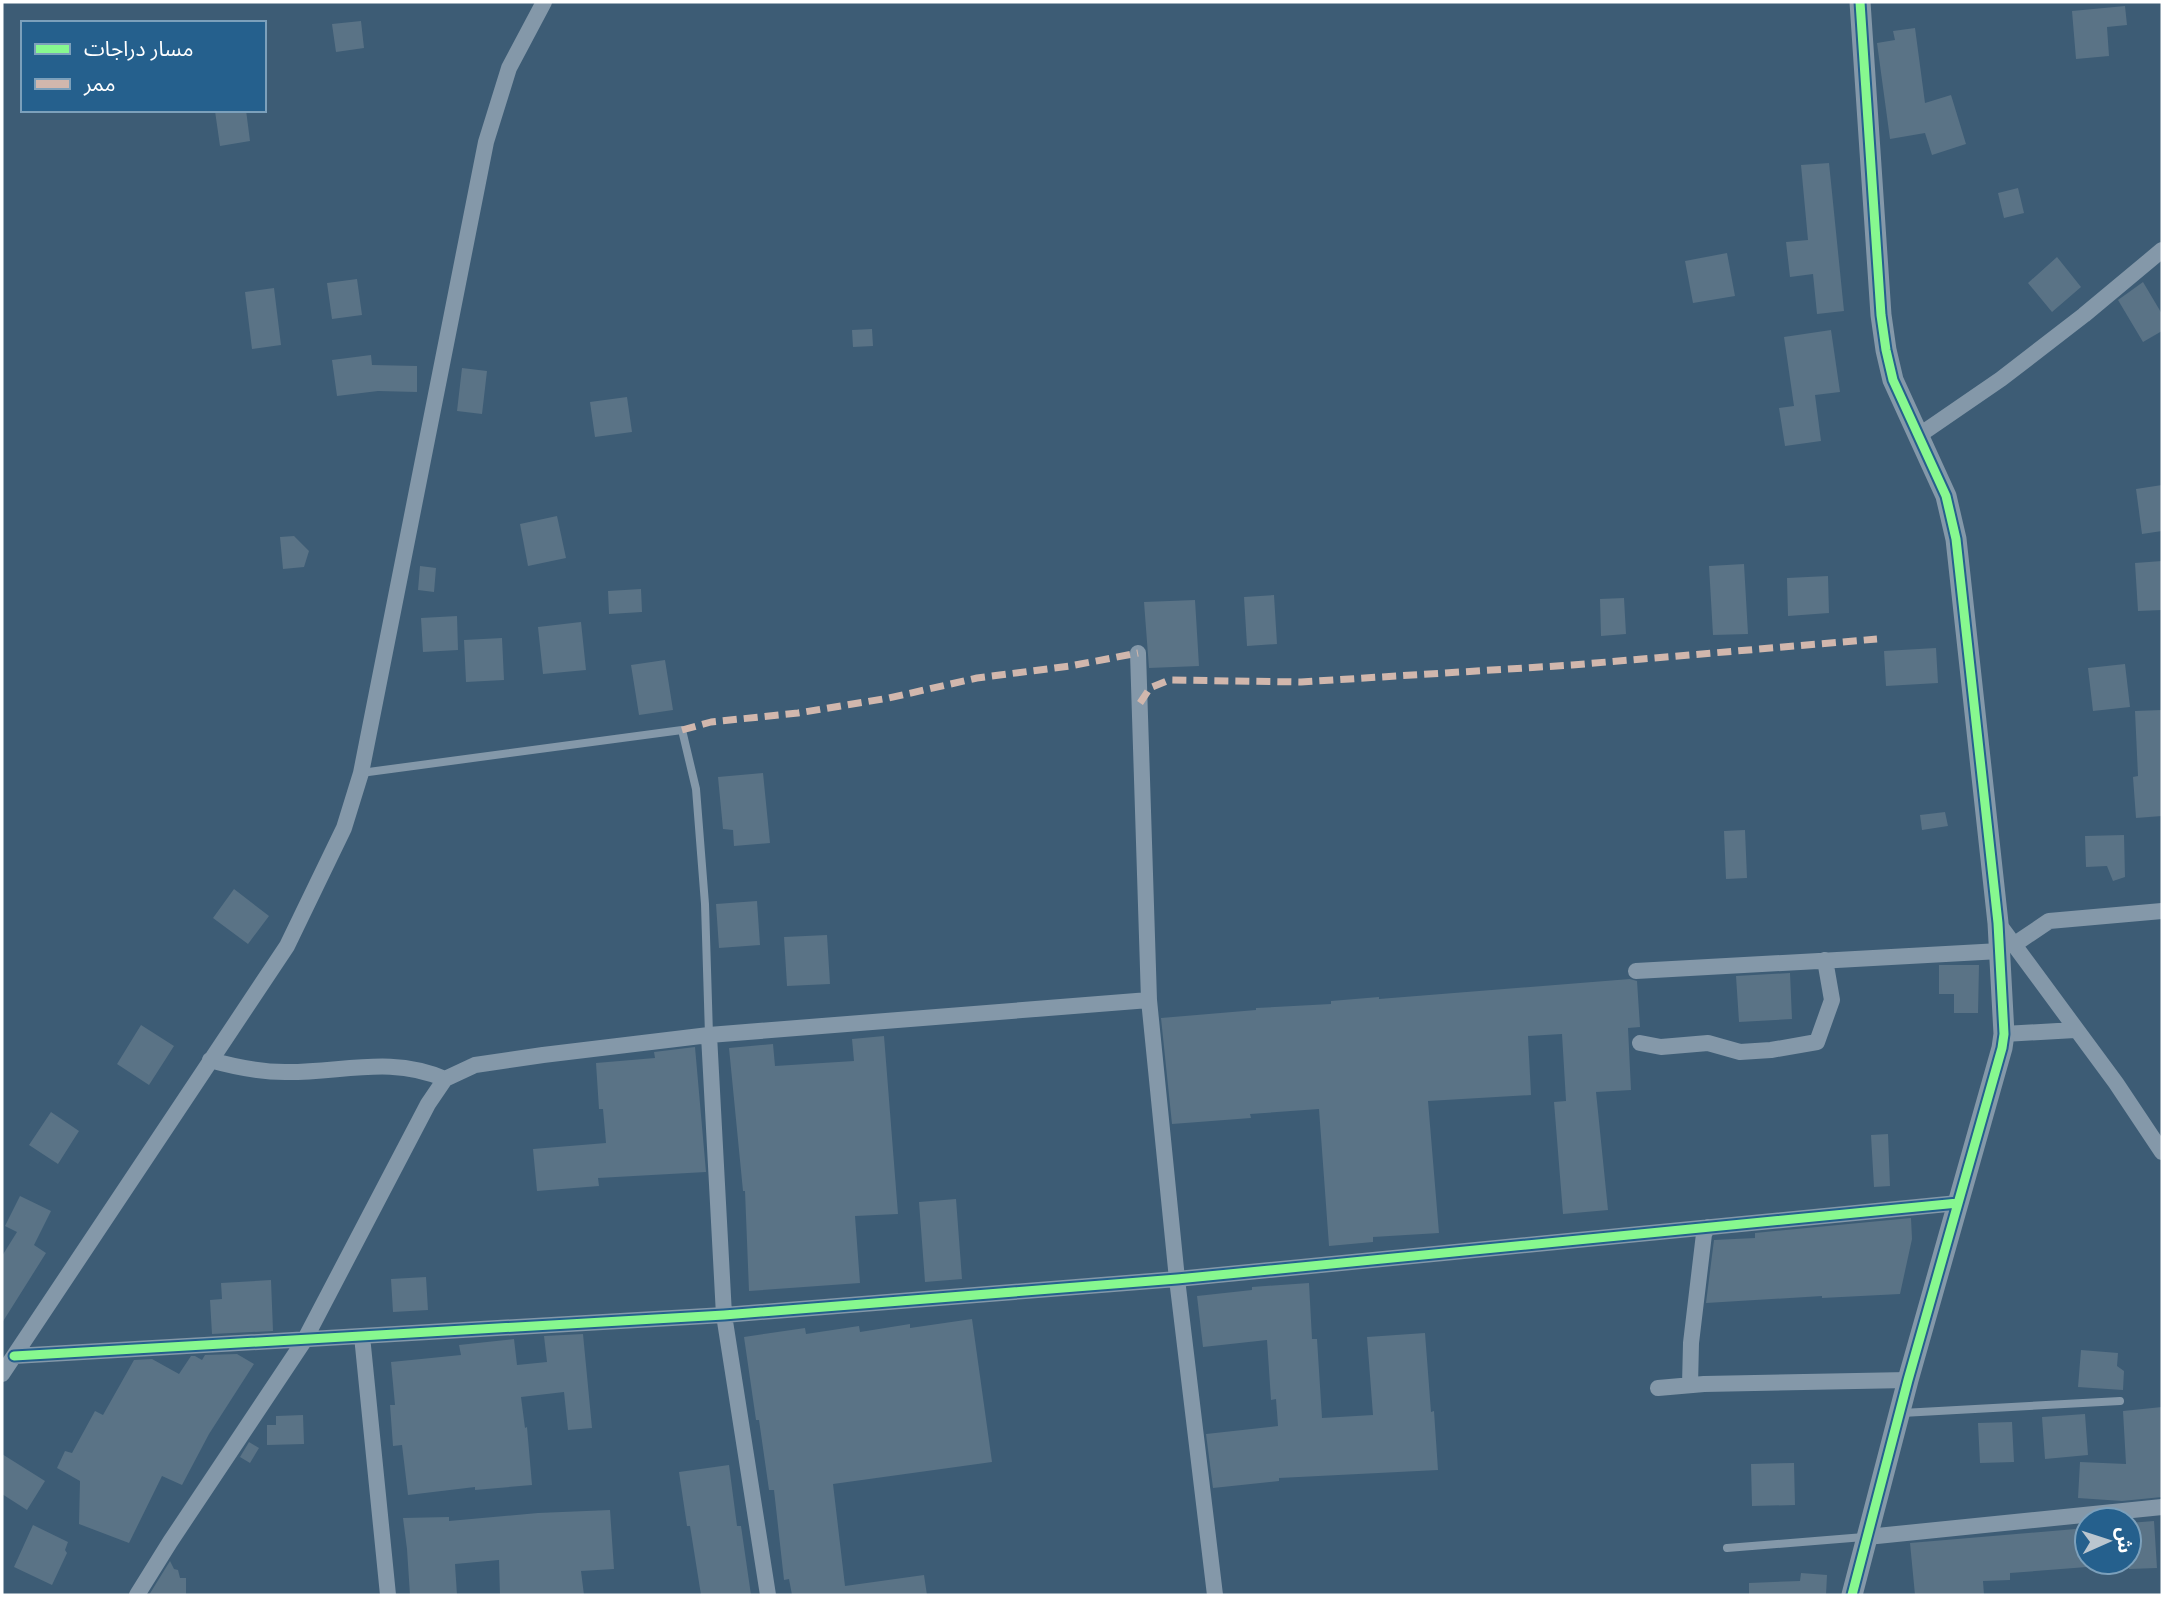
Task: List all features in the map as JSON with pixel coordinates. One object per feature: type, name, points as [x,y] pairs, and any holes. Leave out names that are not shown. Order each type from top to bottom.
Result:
[{"type":"street","points":[[2,1374],[287,946],[344,828],[360,773],[486,142],[509,68],[544,2]]},
{"type":"street","points":[[1860,2],[1881,315],[1886,350],[1893,380],[1946,496],[1956,539],[1998,923],[2008,948],[2116,1083],[2162,1152]]},
{"type":"street","points":[[1918,436],[2001,379],[2162,250]]},
{"type":"street","points":[[1138,653],[1149,1000],[1177,1279],[1215,1595]]},
{"type":"street","points":[[1636,971],[2008,948],[2049,921],[2162,911]]},
{"type":"street","points":[[1852,1595],[1908,1380],[2002,1048],[2008,948]]},
{"type":"street","points":[[1640,1042],[1661,1047],[1708,1043],[1740,1052],[1817,1042],[1832,1000],[1825,960]]},
{"type":"street","points":[[137,1595],[304,1341],[428,1104],[445,1079],[475,1065],[709,1035],[1149,1000]]},
{"type":"street","points":[[2004,1034],[2075,1030]]},
{"type":"street","points":[[709,1035],[724,1315],[768,1595]]},
{"type":"street","points":[[210,1060],[238,1068],[285,1072],[374,1065],[426,1071],[445,1079]]},
{"type":"street","points":[[14,1356],[724,1315],[1177,1279],[1958,1203]]},
{"type":"street","points":[[1690,1385],[1691,1343],[1704,1234],[1708,1227]]},
{"type":"street","points":[[362,1336],[388,1595]]},
{"type":"street","points":[[1658,1388],[1908,1380]]},
{"type":"street","points":[[1867,1537],[2162,1507]]},
{"type":"lane","points":[[360,773],[682,730],[696,789],[705,904],[709,1035]]},
{"type":"lane","points":[[1899,1413],[2120,1401]]},
{"type":"lane","points":[[1727,1548],[1867,1537]]},
{"type":"building","points":[[2125,6],[2127,25],[2107,27],[2109,56],[2076,59],[2072,11]]},
{"type":"building","points":[[361,21],[364,48],[336,52],[332,24]]},
{"type":"building","points":[[1915,28],[1925,103],[1951,95],[1966,144],[1932,155],[1925,133],[1890,139],[1877,43],[1895,40],[1893,31]]},
{"type":"building","points":[[215,112],[246,112],[250,141],[220,146]]},
{"type":"building","points":[[1829,163],[1844,311],[1817,314],[1813,274],[1790,277],[1786,242],[1808,240],[1801,165]]},
{"type":"building","points":[[2018,188],[2024,213],[2004,218],[1998,193]]},
{"type":"building","points":[[1727,253],[1735,296],[1693,303],[1685,261]]},
{"type":"building","points":[[2057,257],[2081,287],[2052,312],[2028,283]]},
{"type":"building","points":[[357,279],[362,315],[332,319],[327,283]]},
{"type":"building","points":[[2143,282],[2162,314],[2162,331],[2143,342],[2118,300]]},
{"type":"building","points":[[274,288],[281,345],[252,349],[245,292]]},
{"type":"building","points":[[872,329],[873,346],[853,347],[852,330]]},
{"type":"building","points":[[1831,330],[1840,392],[1815,395],[1821,441],[1785,446],[1779,408],[1794,406],[1784,337]]},
{"type":"building","points":[[371,355],[372,365],[417,366],[417,392],[378,391],[337,396],[332,360]]},
{"type":"building","points":[[462,368],[487,371],[482,414],[457,411]]},
{"type":"building","points":[[627,397],[632,432],[595,437],[590,402]]},
{"type":"building","points":[[2162,485],[2162,531],[2142,534],[2136,489]]},
{"type":"building","points":[[557,516],[566,558],[528,566],[520,524]]},
{"type":"building","points":[[294,536],[309,551],[304,567],[283,569],[280,537]]},
{"type":"building","points":[[2162,561],[2162,610],[2138,611],[2135,563]]},
{"type":"building","points":[[1744,564],[1748,634],[1713,635],[1709,566]]},
{"type":"building","points":[[420,566],[436,568],[434,592],[418,590]]},
{"type":"building","points":[[1828,576],[1829,613],[1788,616],[1787,578]]},
{"type":"building","points":[[641,589],[642,612],[609,614],[608,591]]},
{"type":"building","points":[[1274,595],[1277,644],[1247,646],[1244,597]]},
{"type":"building","points":[[1624,598],[1626,634],[1601,636],[1600,599]]},
{"type":"building","points":[[1195,600],[1199,666],[1149,668],[1144,602]]},
{"type":"building","points":[[457,616],[458,650],[423,652],[421,618]]},
{"type":"building","points":[[581,622],[586,670],[543,674],[538,627]]},
{"type":"building","points":[[502,638],[504,680],[466,682],[464,640]]},
{"type":"building","points":[[1936,648],[1938,683],[1886,686],[1884,651]]},
{"type":"building","points":[[665,660],[673,710],[639,715],[631,665]]},
{"type":"building","points":[[2125,664],[2130,707],[2093,711],[2088,668]]},
{"type":"building","points":[[2162,710],[2162,816],[2136,818],[2133,777],[2138,776],[2135,711]]},
{"type":"building","points":[[763,773],[770,843],[734,846],[733,830],[723,829],[718,777]]},
{"type":"building","points":[[1945,812],[1948,826],[1922,830],[1920,815]]},
{"type":"building","points":[[1745,830],[1747,878],[1726,879],[1724,831]]},
{"type":"building","points":[[2124,835],[2125,877],[2113,881],[2107,866],[2086,867],[2085,836]]},
{"type":"building","points":[[234,889],[269,916],[248,944],[213,918]]},
{"type":"building","points":[[757,901],[760,945],[719,948],[716,904]]},
{"type":"building","points":[[827,935],[830,984],[787,986],[784,937]]},
{"type":"building","points":[[1939,965],[1979,965],[1978,1013],[1954,1013],[1954,994],[1939,994]]},
{"type":"building","points":[[1790,973],[1792,1019],[1739,1022],[1736,976]]},
{"type":"building","points":[[1630,979],[1637,981],[1640,1027],[1628,1028],[1631,1090],[1596,1092],[1608,1210],[1563,1214],[1554,1102],[1566,1101],[1562,1034],[1528,1036],[1531,1095],[1428,1101],[1439,1233],[1373,1237],[1373,1242],[1329,1246],[1319,1109],[1172,1124],[1161,1018],[1256,1008],[1331,1004],[1331,1001],[1379,997]]},
{"type":"building","points":[[141,1025],[174,1046],[149,1085],[117,1064]]},
{"type":"building","points":[[884,1036],[898,1214],[855,1216],[860,1283],[749,1291],[745,1191],[729,1048],[773,1044],[775,1066],[854,1061],[852,1039]]},
{"type":"building","points":[[695,1047],[706,1172],[598,1178],[599,1186],[537,1191],[533,1149],[606,1143],[603,1109],[599,1109],[596,1063],[655,1058],[654,1052]]},
{"type":"building","points":[[51,1112],[79,1131],[58,1164],[29,1145]]},
{"type":"building","points":[[1888,1134],[1890,1186],[1874,1187],[1871,1135]]},
{"type":"building","points":[[20,1196],[51,1211],[34,1245],[46,1253],[2,1323],[2,1256],[17,1232],[5,1226]]},
{"type":"building","points":[[956,1199],[962,1279],[925,1282],[919,1202]]},
{"type":"building","points":[[1911,1218],[1912,1239],[1900,1294],[1706,1303],[1714,1240],[1755,1238],[1755,1233]]},
{"type":"building","points":[[426,1277],[428,1310],[393,1312],[391,1279]]},
{"type":"building","points":[[271,1280],[273,1331],[212,1334],[210,1300],[222,1299],[221,1283]]},
{"type":"building","points":[[1309,1283],[1312,1339],[1317,1339],[1322,1418],[1373,1415],[1367,1337],[1425,1333],[1438,1470],[1279,1478],[1279,1481],[1213,1488],[1206,1434],[1278,1426],[1276,1399],[1271,1400],[1267,1340],[1203,1347],[1197,1296],[1252,1290],[1252,1287]]},
{"type":"building","points":[[972,1319],[992,1462],[833,1484],[845,1586],[924,1575],[927,1595],[792,1595],[789,1579],[784,1580],[774,1490],[769,1490],[744,1337],[805,1328],[806,1334],[859,1326],[860,1332],[910,1324],[910,1328]]},
{"type":"building","points":[[583,1334],[592,1428],[568,1430],[564,1392],[521,1397],[525,1428],[527,1427],[532,1485],[475,1490],[475,1487],[408,1495],[402,1445],[393,1446],[390,1405],[395,1405],[391,1362],[461,1355],[459,1345],[514,1339],[517,1365],[547,1362],[544,1336]]},
{"type":"building","points":[[2081,1350],[2118,1353],[2117,1366],[2124,1371],[2123,1390],[2078,1387]]},
{"type":"building","points":[[237,1354],[254,1364],[209,1434],[182,1485],[162,1476],[129,1543],[79,1524],[80,1481],[57,1468],[65,1451],[72,1453],[95,1411],[103,1415],[134,1360],[152,1359],[179,1374],[191,1356],[202,1360],[205,1355]]},
{"type":"building","points":[[2162,1407],[2162,1497],[2122,1501],[2078,1498],[2080,1462],[2126,1464],[2123,1411]]},
{"type":"building","points":[[2085,1414],[2088,1455],[2045,1459],[2042,1417]]},
{"type":"building","points":[[303,1415],[304,1444],[267,1445],[267,1425],[276,1425],[276,1416]]},
{"type":"building","points":[[2012,1422],[2014,1462],[1980,1463],[1978,1423]]},
{"type":"building","points":[[249,1442],[259,1448],[250,1463],[240,1457]]},
{"type":"building","points":[[2,1454],[45,1481],[27,1510],[2,1494]]},
{"type":"building","points":[[1794,1463],[1795,1505],[1752,1506],[1751,1464]]},
{"type":"building","points":[[729,1465],[737,1526],[741,1526],[751,1595],[701,1595],[679,1472]]},
{"type":"building","points":[[610,1510],[614,1569],[581,1571],[584,1595],[500,1595],[499,1560],[455,1564],[457,1595],[410,1595],[403,1518],[449,1517],[449,1521]]},
{"type":"building","points":[[2154,1521],[2157,1568],[2143,1568],[2143,1522]]},
{"type":"building","points":[[33,1525],[68,1542],[65,1550],[67,1553],[52,1585],[14,1567]]},
{"type":"building","points":[[2073,1529],[2073,1568],[2010,1573],[2010,1580],[1983,1581],[1984,1595],[1915,1595],[1910,1543]]},
{"type":"building","points":[[170,1561],[174,1569],[178,1570],[180,1578],[186,1578],[186,1595],[149,1595]]},
{"type":"building","points":[[1801,1573],[1827,1575],[1826,1595],[1749,1595],[1749,1583],[1800,1581]]},
{"type":"marked path","points":[[1140,703],[1150,688],[1169,680],[1301,682],[1572,665],[1877,639]]},
{"type":"marked path","points":[[682,730],[711,722],[798,713],[889,698],[977,678],[1070,666],[1138,653]]},
{"type":"cycle path","points":[[1852,1595],[1908,1380],[2004,1034],[1998,923],[1956,539],[1946,496],[1893,380],[1881,315],[1860,2]]},
{"type":"cycle path","points":[[14,1356],[724,1315],[1177,1279],[1958,1203]]}]
